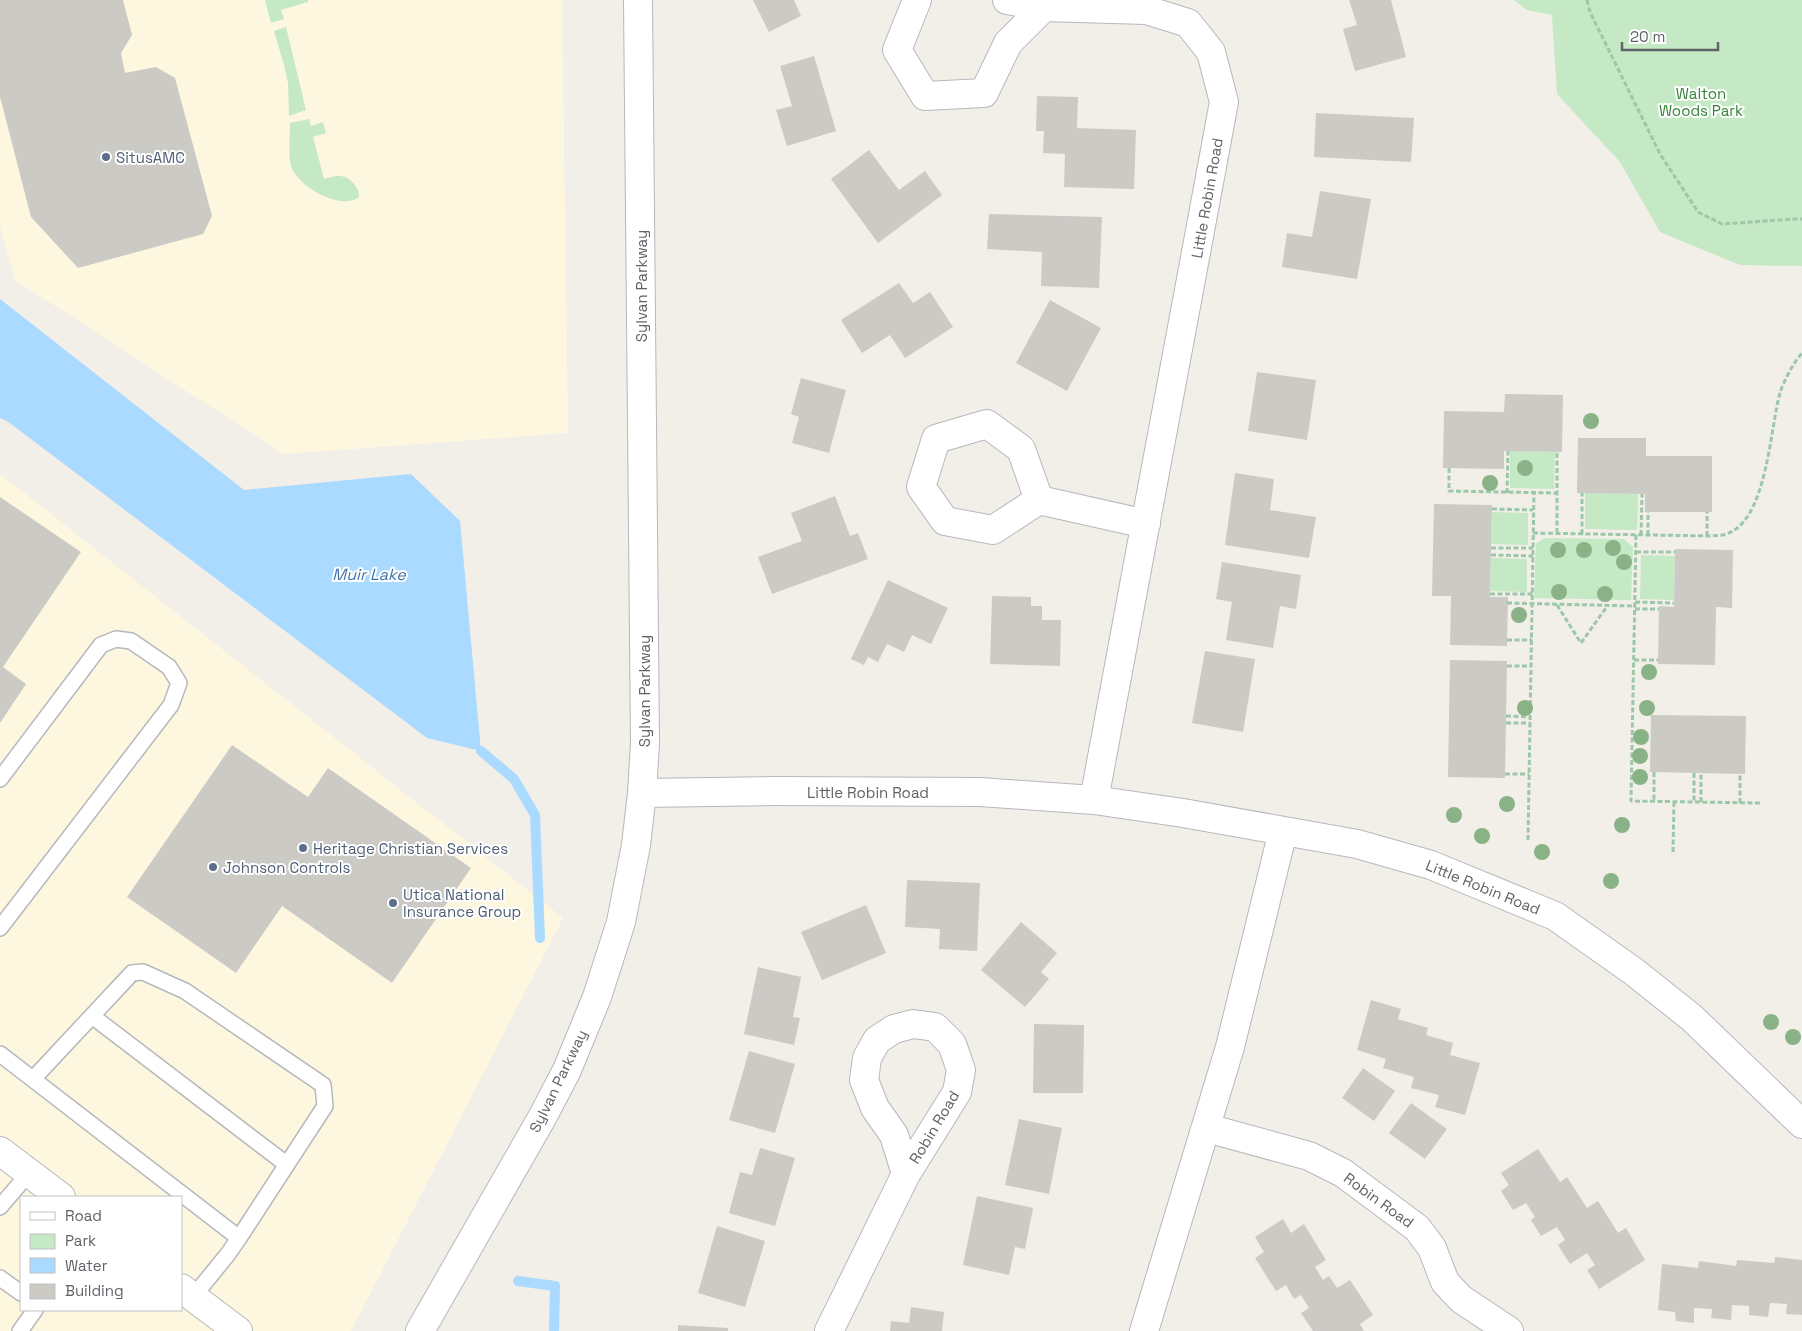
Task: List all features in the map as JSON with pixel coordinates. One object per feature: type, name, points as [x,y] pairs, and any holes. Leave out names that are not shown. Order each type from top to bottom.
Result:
[{"type":"street","name":"Sylvan Parkway","points":[[420,1331],[543,1116],[567,1070],[597,997],[621,922],[636,845],[642,793],[644,733],[638,0]]},
{"type":"street","points":[[917,0],[897,50],[925,96],[984,93],[1008,43],[1044,7]]},
{"type":"street","name":"Little Robin Road","points":[[1007,0],[1044,7],[1146,10],[1188,23],[1212,52],[1224,102],[1094,800]]},
{"type":"street","points":[[1039,500],[1146,524]]},
{"type":"street","name":"Little Robin Road","points":[[642,793],[775,791],[980,792],[1094,800],[1332,838],[1431,865],[1555,916],[1633,970],[1692,1018],[1802,1124]]},
{"type":"street","points":[[1144,1331],[1230,1047],[1284,831]]},
{"type":"street","name":"Robin Road","points":[[829,1331],[906,1174],[957,1092],[961,1070],[952,1044],[935,1027],[913,1024],[894,1029],[877,1040],[867,1058],[864,1080],[875,1108],[894,1136],[906,1174]]},
{"type":"street","name":"Robin Road","points":[[1206,1128],[1309,1156],[1343,1173],[1417,1228],[1432,1248],[1445,1282],[1461,1299],[1510,1331]]},
{"type":"street","points":[[0,1150],[60,1196]]},
{"type":"street","points":[[187,1293],[238,1331]]},
{"type":"lane","points":[[0,779],[102,645],[116,639],[131,641],[169,667],[179,683],[171,705],[0,928]]},
{"type":"lane","points":[[33,1079],[132,973],[142,972],[185,990],[323,1085],[325,1106],[239,1238],[228,1254],[187,1293]]},
{"type":"lane","points":[[92,1016],[286,1164]]},
{"type":"lane","points":[[0,1054],[239,1238]]},
{"type":"lane","points":[[0,1207],[29,1173]]},
{"type":"lane","points":[[0,1278],[20,1292]]},
{"type":"lane","points":[[20,1331],[34,1311]]},
{"type":"path","points":[[1587,0],[1590,12],[1660,154],[1698,212],[1722,224],[1802,220]]},
{"type":"path","points":[[1533,533],[1707,536],[1727,534],[1740,526],[1752,510],[1761,490],[1780,391],[1802,353]]},
{"type":"path","points":[[1507,492],[1508,451]]},
{"type":"path","points":[[1556,533],[1558,452]]},
{"type":"path","points":[[1449,468],[1449,492],[1557,493]]},
{"type":"path","points":[[1528,840],[1534,493]]},
{"type":"path","points":[[1582,493],[1582,534]]},
{"type":"path","points":[[1641,535],[1642,494]]},
{"type":"path","points":[[1492,509],[1534,510]]},
{"type":"path","points":[[1648,512],[1648,535]]},
{"type":"path","points":[[1707,512],[1707,536]]},
{"type":"path","points":[[1636,534],[1631,801],[1760,803]]},
{"type":"path","points":[[1491,548],[1533,548]]},
{"type":"path","points":[[1636,552],[1675,552]]},
{"type":"path","points":[[1491,555],[1533,556]]},
{"type":"path","points":[[1490,594],[1533,594]]},
{"type":"path","points":[[1508,603],[1635,606],[1659,609]]},
{"type":"path","points":[[1556,604],[1581,643],[1608,605]]},
{"type":"path","points":[[1635,606],[1674,604]]},
{"type":"path","points":[[1507,640],[1532,640]]},
{"type":"path","points":[[1634,660],[1658,660]]},
{"type":"path","points":[[1507,666],[1531,666]]},
{"type":"path","points":[[1506,716],[1530,717]]},
{"type":"path","points":[[1506,723],[1530,723]]},
{"type":"path","points":[[1654,772],[1654,801]]},
{"type":"path","points":[[1694,773],[1694,802]]},
{"type":"path","points":[[1701,773],[1701,802]]},
{"type":"path","points":[[1505,774],[1530,774]]},
{"type":"path","points":[[1740,774],[1740,803]]},
{"type":"path","points":[[1673,852],[1674,802]]},
{"type":"shaded area","points":[[0,0],[562,0],[568,433],[284,454],[15,280],[0,225]]},
{"type":"shaded area","points":[[0,474],[563,918],[351,1331],[0,1331]]},
{"type":"green space","points":[[265,0],[308,0],[308,2],[281,10],[284,19],[271,23]]},
{"type":"green space","name":"Walton Woods Park","points":[[1514,0],[1802,0],[1802,266],[1740,265],[1660,232],[1620,162],[1557,94],[1552,15],[1527,10]]},
{"type":"green space","points":[[286,27],[306,110],[289,116],[288,83],[274,31]]},
{"type":"green space","points":[[309,119],[311,126],[323,122],[326,133],[313,137],[324,179],[335,176],[346,177],[355,185],[359,197],[351,201],[331,199],[311,189],[295,174],[291,166],[290,157],[290,123]]},
{"type":"green space","points":[[1510,451],[1555,452],[1554,489],[1510,488]]},
{"type":"green space","points":[[1585,493],[1638,494],[1637,530],[1585,529]]},
{"type":"green space","points":[[1492,512],[1528,513],[1528,545],[1491,544]]},
{"type":"green space","points":[[1544,538],[1624,539],[1633,547],[1631,600],[1534,598],[1536,544]]},
{"type":"green space","points":[[1641,555],[1675,556],[1674,600],[1640,599]]},
{"type":"green space","points":[[1491,558],[1527,559],[1527,592],[1490,591]]},
{"type":"water","name":"Muir Lake","points":[[0,299],[244,490],[411,474],[460,521],[481,751],[427,738],[7,421],[0,418]]},
{"type":"building","name":"SitusAMC","points":[[0,0],[123,0],[132,35],[121,53],[125,73],[156,67],[175,78],[212,216],[203,234],[78,268],[31,217],[0,97]]},
{"type":"building","points":[[753,0],[794,0],[801,16],[769,32]]},
{"type":"building","points":[[1349,0],[1391,0],[1406,57],[1355,71],[1343,29],[1357,25]]},
{"type":"building","points":[[814,56],[836,131],[787,146],[776,110],[792,106],[780,66]]},
{"type":"building","points":[[1037,96],[1078,97],[1077,128],[1136,130],[1134,189],[1064,187],[1065,154],[1043,153],[1044,131],[1036,131]]},
{"type":"building","points":[[1316,113],[1414,118],[1411,162],[1314,157]]},
{"type":"building","points":[[869,150],[899,190],[925,171],[942,195],[878,243],[831,179]]},
{"type":"building","points":[[1320,191],[1371,199],[1357,279],[1282,267],[1287,233],[1312,237]]},
{"type":"building","points":[[989,214],[1102,217],[1099,288],[1041,286],[1042,252],[987,249]]},
{"type":"building","points":[[899,283],[913,303],[930,292],[953,327],[905,358],[890,335],[862,353],[841,320]]},
{"type":"building","points":[[1050,300],[1101,328],[1067,391],[1016,363]]},
{"type":"building","points":[[1257,372],[1316,380],[1307,440],[1248,431]]},
{"type":"building","points":[[801,378],[846,390],[829,453],[792,443],[799,417],[791,414]]},
{"type":"building","points":[[1505,394],[1563,395],[1562,452],[1504,451],[1504,469],[1443,468],[1444,411],[1504,412]]},
{"type":"building","points":[[1578,438],[1646,438],[1646,456],[1712,456],[1712,512],[1645,512],[1645,494],[1577,493]]},
{"type":"building","points":[[1235,473],[1274,479],[1270,510],[1316,517],[1309,558],[1225,545]]},
{"type":"building","points":[[835,496],[850,536],[858,533],[868,559],[772,594],[758,557],[802,541],[791,513]]},
{"type":"building","points":[[0,497],[81,552],[3,667],[26,684],[0,723]]},
{"type":"building","points":[[1434,504],[1492,505],[1490,597],[1508,597],[1507,646],[1450,645],[1451,596],[1432,596]]},
{"type":"building","points":[[1675,549],[1733,550],[1732,608],[1716,607],[1715,665],[1658,664],[1659,606],[1674,607]]},
{"type":"building","points":[[1222,562],[1301,575],[1296,609],[1280,606],[1273,648],[1226,640],[1232,602],[1216,599]]},
{"type":"building","points":[[888,580],[948,608],[931,644],[912,635],[904,652],[887,644],[878,662],[868,657],[864,665],[851,659]]},
{"type":"building","points":[[992,596],[1031,597],[1031,606],[1042,606],[1042,620],[1061,620],[1060,666],[990,664]]},
{"type":"building","points":[[1205,651],[1255,659],[1243,732],[1192,723]]},
{"type":"building","points":[[1450,660],[1507,661],[1505,778],[1448,777]]},
{"type":"building","points":[[1651,715],[1746,716],[1745,774],[1650,772]]},
{"type":"building","points":[[232,745],[308,797],[328,768],[471,868],[392,983],[282,906],[236,973],[127,897]]},
{"type":"building","points":[[907,880],[980,883],[977,951],[939,949],[940,929],[905,927]]},
{"type":"building","points":[[866,905],[886,953],[822,980],[801,932]]},
{"type":"building","points":[[1021,922],[1057,953],[1041,972],[1049,979],[1025,1007],[981,970]]},
{"type":"building","points":[[758,967],[801,977],[793,1017],[800,1018],[794,1045],[744,1034]]},
{"type":"building","points":[[1371,1000],[1401,1009],[1398,1019],[1428,1028],[1426,1035],[1453,1043],[1450,1055],[1480,1063],[1465,1115],[1435,1107],[1439,1095],[1411,1088],[1414,1077],[1383,1068],[1386,1059],[1357,1050]]},
{"type":"building","points":[[1034,1024],[1084,1025],[1083,1093],[1033,1093]]},
{"type":"building","points":[[749,1051],[795,1064],[775,1133],[729,1120]]},
{"type":"building","points":[[1363,1068],[1395,1091],[1374,1121],[1342,1098]]},
{"type":"building","points":[[1411,1103],[1447,1129],[1425,1159],[1389,1133]]},
{"type":"building","points":[[1019,1119],[1062,1128],[1049,1194],[1005,1185]]},
{"type":"building","points":[[760,1148],[795,1158],[775,1226],[729,1213],[740,1172],[752,1175]]},
{"type":"building","points":[[1538,1149],[1560,1182],[1567,1177],[1587,1208],[1598,1201],[1618,1233],[1626,1228],[1645,1260],[1599,1289],[1587,1270],[1595,1265],[1587,1253],[1570,1264],[1558,1245],[1565,1240],[1557,1227],[1541,1236],[1531,1220],[1535,1217],[1526,1203],[1513,1210],[1501,1191],[1509,1185],[1501,1173]]},
{"type":"building","points":[[977,1196],[1033,1208],[1025,1249],[1015,1247],[1009,1275],[963,1265]]},
{"type":"building","points":[[1283,1219],[1291,1233],[1304,1224],[1326,1260],[1315,1267],[1323,1280],[1329,1276],[1337,1288],[1350,1280],[1373,1315],[1360,1324],[1364,1331],[1313,1331],[1301,1313],[1309,1308],[1301,1295],[1294,1299],[1286,1285],[1276,1291],[1255,1258],[1264,1252],[1255,1237]]},
{"type":"building","points":[[717,1226],[765,1241],[745,1307],[698,1293]]},
{"type":"building","points":[[1775,1257],[1802,1260],[1802,1315],[1786,1314],[1787,1304],[1770,1303],[1768,1317],[1749,1315],[1749,1306],[1732,1305],[1731,1320],[1711,1318],[1712,1309],[1694,1308],[1694,1323],[1676,1321],[1675,1312],[1658,1310],[1662,1264],[1698,1268],[1699,1261],[1736,1266],[1737,1260],[1774,1263]]},
{"type":"building","points":[[911,1307],[944,1312],[942,1331],[890,1331],[891,1321],[909,1323]]},
{"type":"building","points":[[678,1325],[728,1328],[728,1331],[678,1331]]},
{"type":"waterway","points":[[481,751],[514,779],[535,815],[540,938]]},
{"type":"waterway","points":[[518,1281],[555,1286],[554,1331]]},
{"type":"place","name":"SitusAMC","points":[[106,157]]},
{"type":"place","name":"Heritage Christian Services","points":[[303,848]]},
{"type":"place","name":"Johnson Controls","points":[[213,867]]},
{"type":"place","name":"Utica National Insurance Group","points":[[393,903]]}]
